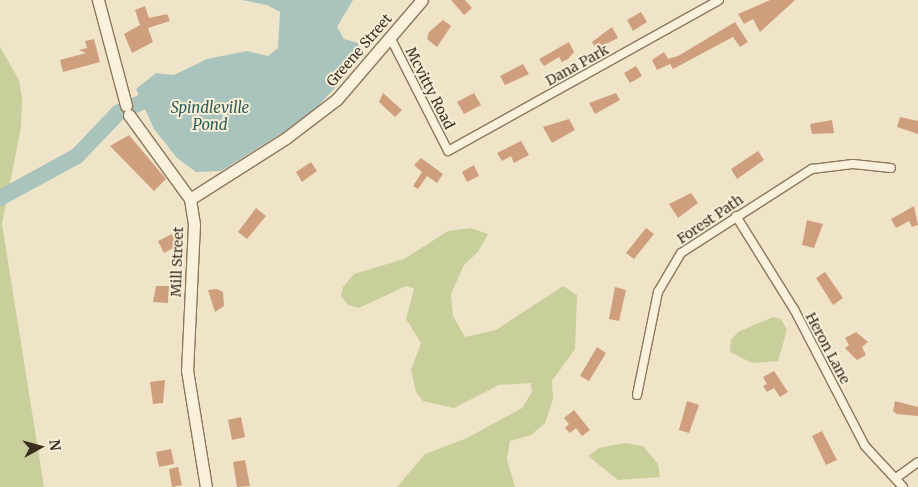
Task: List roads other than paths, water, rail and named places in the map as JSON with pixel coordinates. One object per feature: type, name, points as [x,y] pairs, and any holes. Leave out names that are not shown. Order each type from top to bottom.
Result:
[{"type":"street","name":"Mill Street","points":[[98,0],[127,110],[190,199],[194,224],[187,370],[206,487]]},
{"type":"street","name":"Greene Street","points":[[190,199],[319,114],[349,87],[422,0]]},
{"type":"street","name":"Dana Park","points":[[448,151],[719,0]]},
{"type":"street","name":"Mcvitty Road","points":[[390,37],[448,151]]},
{"type":"street","name":"Forest Path","points":[[637,395],[664,277],[691,244],[820,167],[892,168]]},
{"type":"street","name":"Heron Lane","points":[[736,216],[794,309],[866,446],[903,487]]},
{"type":"street","points":[[896,478],[918,462]]},
{"type":"water","name":"Spindleville Pond","points":[[242,0],[353,0],[337,27],[344,39],[358,43],[359,51],[342,80],[309,116],[221,171],[196,172],[177,158],[154,129],[136,89],[156,73],[174,75],[207,59],[247,51],[268,56],[278,48],[280,12],[267,5]]},
{"type":"waterway","points":[[0,198],[77,156],[119,112],[159,95]]}]
